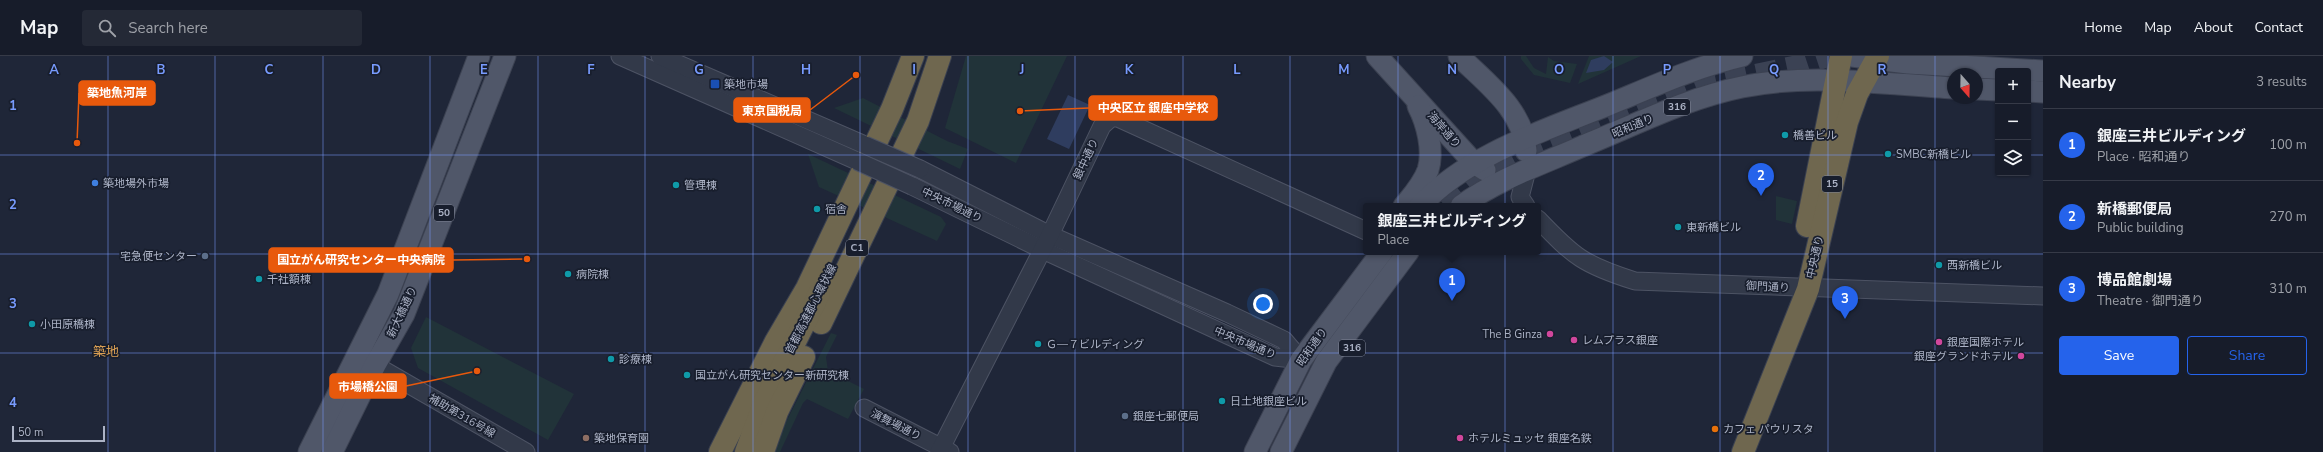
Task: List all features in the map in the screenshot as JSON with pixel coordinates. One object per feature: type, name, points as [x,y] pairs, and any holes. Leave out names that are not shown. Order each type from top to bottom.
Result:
[{"type":"highway","points":[[720,452],[776,341],[807,288],[892,109],[913,56]]},
{"type":"highway","name":"首都高速都心環状線","points":[[746,452],[765,401],[905,117],[925,56]]},
{"type":"highway","name":"首都高速都心環状線","points":[[763,452],[777,412],[918,121],[928,96],[940,56]]},
{"type":"highway","name":"中央通り","points":[[1731,452],[1801,289],[1836,81],[1844,56]]},
{"type":"highway","name":"中央通り","points":[[1743,452],[1801,289],[1847,122],[1863,82],[1877,58]]},
{"type":"main road","name":"新大橋通り","points":[[309,452],[388,294],[479,56]]},
{"type":"main road","name":"新大橋通り","points":[[332,452],[375,365],[404,314],[505,56]]},
{"type":"main road","name":"海岸通り","points":[[1377,56],[1474,163],[1488,171],[1506,174],[1527,170]]},
{"type":"main road","points":[[1459,56],[1518,118],[1525,139],[1527,170]]},
{"type":"main road","name":"316","points":[[1423,203],[1447,181],[1474,163],[1525,139],[1709,64],[1742,56]]},
{"type":"main road","points":[[1844,56],[1944,61],[2043,71]]},
{"type":"main road","name":"昭和通り","points":[[1466,203],[1485,190],[1527,170],[1650,118],[1716,93],[1768,84],[1836,81],[1947,88]]},
{"type":"main road","points":[[1983,89],[1995,90]]},
{"type":"main road","points":[[2031,91],[2043,92]]},
{"type":"main road","points":[[1406,203],[1417,190],[1428,169],[1430,145],[1421,111],[1411,92]]},
{"type":"main road","name":"316","points":[[1518,118],[1533,123],[1563,123]]},
{"type":"main road","name":"昭和通り","points":[[1256,452],[1301,360],[1380,255]]},
{"type":"main road","name":"316","points":[[1281,452],[1326,362],[1406,255]]},
{"type":"main road","name":"316","points":[[1295,452],[1337,369],[1420,255]]},
{"type":"street","name":"中央市場通り","points":[[620,56],[912,186],[1046,242]]},
{"type":"street","name":"中央市場通り","points":[[660,56],[920,169],[1046,242],[1275,357],[1301,360]]},
{"type":"street","name":"銀中通り","points":[[944,451],[1102,126],[1111,118],[1118,118],[1363,230]]},
{"type":"street","points":[[1524,203],[1520,196],[1527,170]]},
{"type":"street","name":"御門通り","points":[[1541,222],[1559,242],[1582,261],[1598,269],[1635,281],[1801,289],[2043,296]]},
{"type":"street","name":"補助第316号線","points":[[354,360],[375,365],[526,452]]},
{"type":"street","name":"演舞場通り","points":[[864,408],[944,451]]},
{"type":"shaded area","points":[[966,56],[1067,56],[1016,163],[945,128]]},
{"type":"shaded area","points":[[1521,56],[1526,56],[1534,68],[1546,74],[1548,57],[1554,61],[1577,64],[1570,83],[1534,75],[1521,59]]},
{"type":"shaded area","points":[[1589,56],[1641,56],[1578,84]]},
{"type":"shaded area","points":[[863,98],[947,141],[968,149],[960,169],[834,108]]},
{"type":"shaded area","points":[[808,154],[941,217],[946,224],[937,241],[819,187]]},
{"type":"shaded area","points":[[1776,196],[1797,201],[1792,224],[1776,220]]},
{"type":"shaded area","points":[[426,317],[574,394],[548,440],[418,368],[411,348]]},
{"type":"shaded area","points":[[831,333],[837,335],[826,357],[828,371],[864,389],[848,419],[807,399],[803,403],[780,452],[775,452],[786,422]]},
{"type":"water","points":[[1604,56],[1613,62],[1604,70],[1586,73],[1591,60]]},
{"type":"water","points":[[1068,95],[1090,105],[1069,149],[1047,139]]},
{"type":"tunnel","points":[[1449,203],[1470,185],[1518,160],[1697,87],[1805,64],[1829,56]]},
{"type":"place","name":"東京国税局","points":[[856,75]]},
{"type":"place","name":"築地市場","points":[[715,84]]},
{"type":"place","name":"中央区立 銀座中学校","points":[[1020,111]]},
{"type":"place","name":"橋善ビル","points":[[1785,135]]},
{"type":"place","name":"築地魚河岸","points":[[77,143]]},
{"type":"place","name":"SMBC新橋ビル","points":[[1888,154]]},
{"type":"place","name":"築地場外市場","points":[[95,183]]},
{"type":"place","name":"管理棟","points":[[676,185]]},
{"type":"place","name":"新橋郵便局","points":[[1761,196]]},
{"type":"place","name":"宿舎","points":[[817,209]]},
{"type":"place","name":"東新橋ビル","points":[[1678,227]]},
{"type":"place","name":"宅急便センター","points":[[205,256]]},
{"type":"place","name":"国立がん研究センター中央病院","points":[[527,259]]},
{"type":"place","name":"西新橋ビル","points":[[1939,265]]},
{"type":"place","name":"病院棟","points":[[568,274]]},
{"type":"place","name":"千社額棟","points":[[259,279]]},
{"type":"place","name":"銀座三井ビルディング","points":[[1452,301]]},
{"type":"place","name":"博品館劇場","points":[[1845,319]]},
{"type":"place","name":"小田原橋棟","points":[[32,324]]},
{"type":"place","name":"The B Ginza","points":[[1550,334]]},
{"type":"place","name":"レムプラス銀座","points":[[1574,340]]},
{"type":"place","name":"銀座国際ホテル","points":[[1939,342]]},
{"type":"place","name":"Ｇ―７ビルディング","points":[[1038,344]]},
{"type":"place","name":"銀座グランドホテル","points":[[2021,356]]},
{"type":"place","name":"診療棟","points":[[611,359]]},
{"type":"place","name":"市場橋公園","points":[[477,371]]},
{"type":"place","name":"国立がん研究センター新研究棟","points":[[687,375]]},
{"type":"place","name":"日土地銀座ビル","points":[[1222,401]]},
{"type":"place","name":"銀座七郵便局","points":[[1125,416]]},
{"type":"place","name":"カフェ パウリスタ","points":[[1715,429]]},
{"type":"place","name":"築地保育園","points":[[586,438]]},
{"type":"place","name":"ホテルミュッセ 銀座名鉄","points":[[1460,438]]},
{"type":"district","name":"築地","points":[[106,352]]}]
